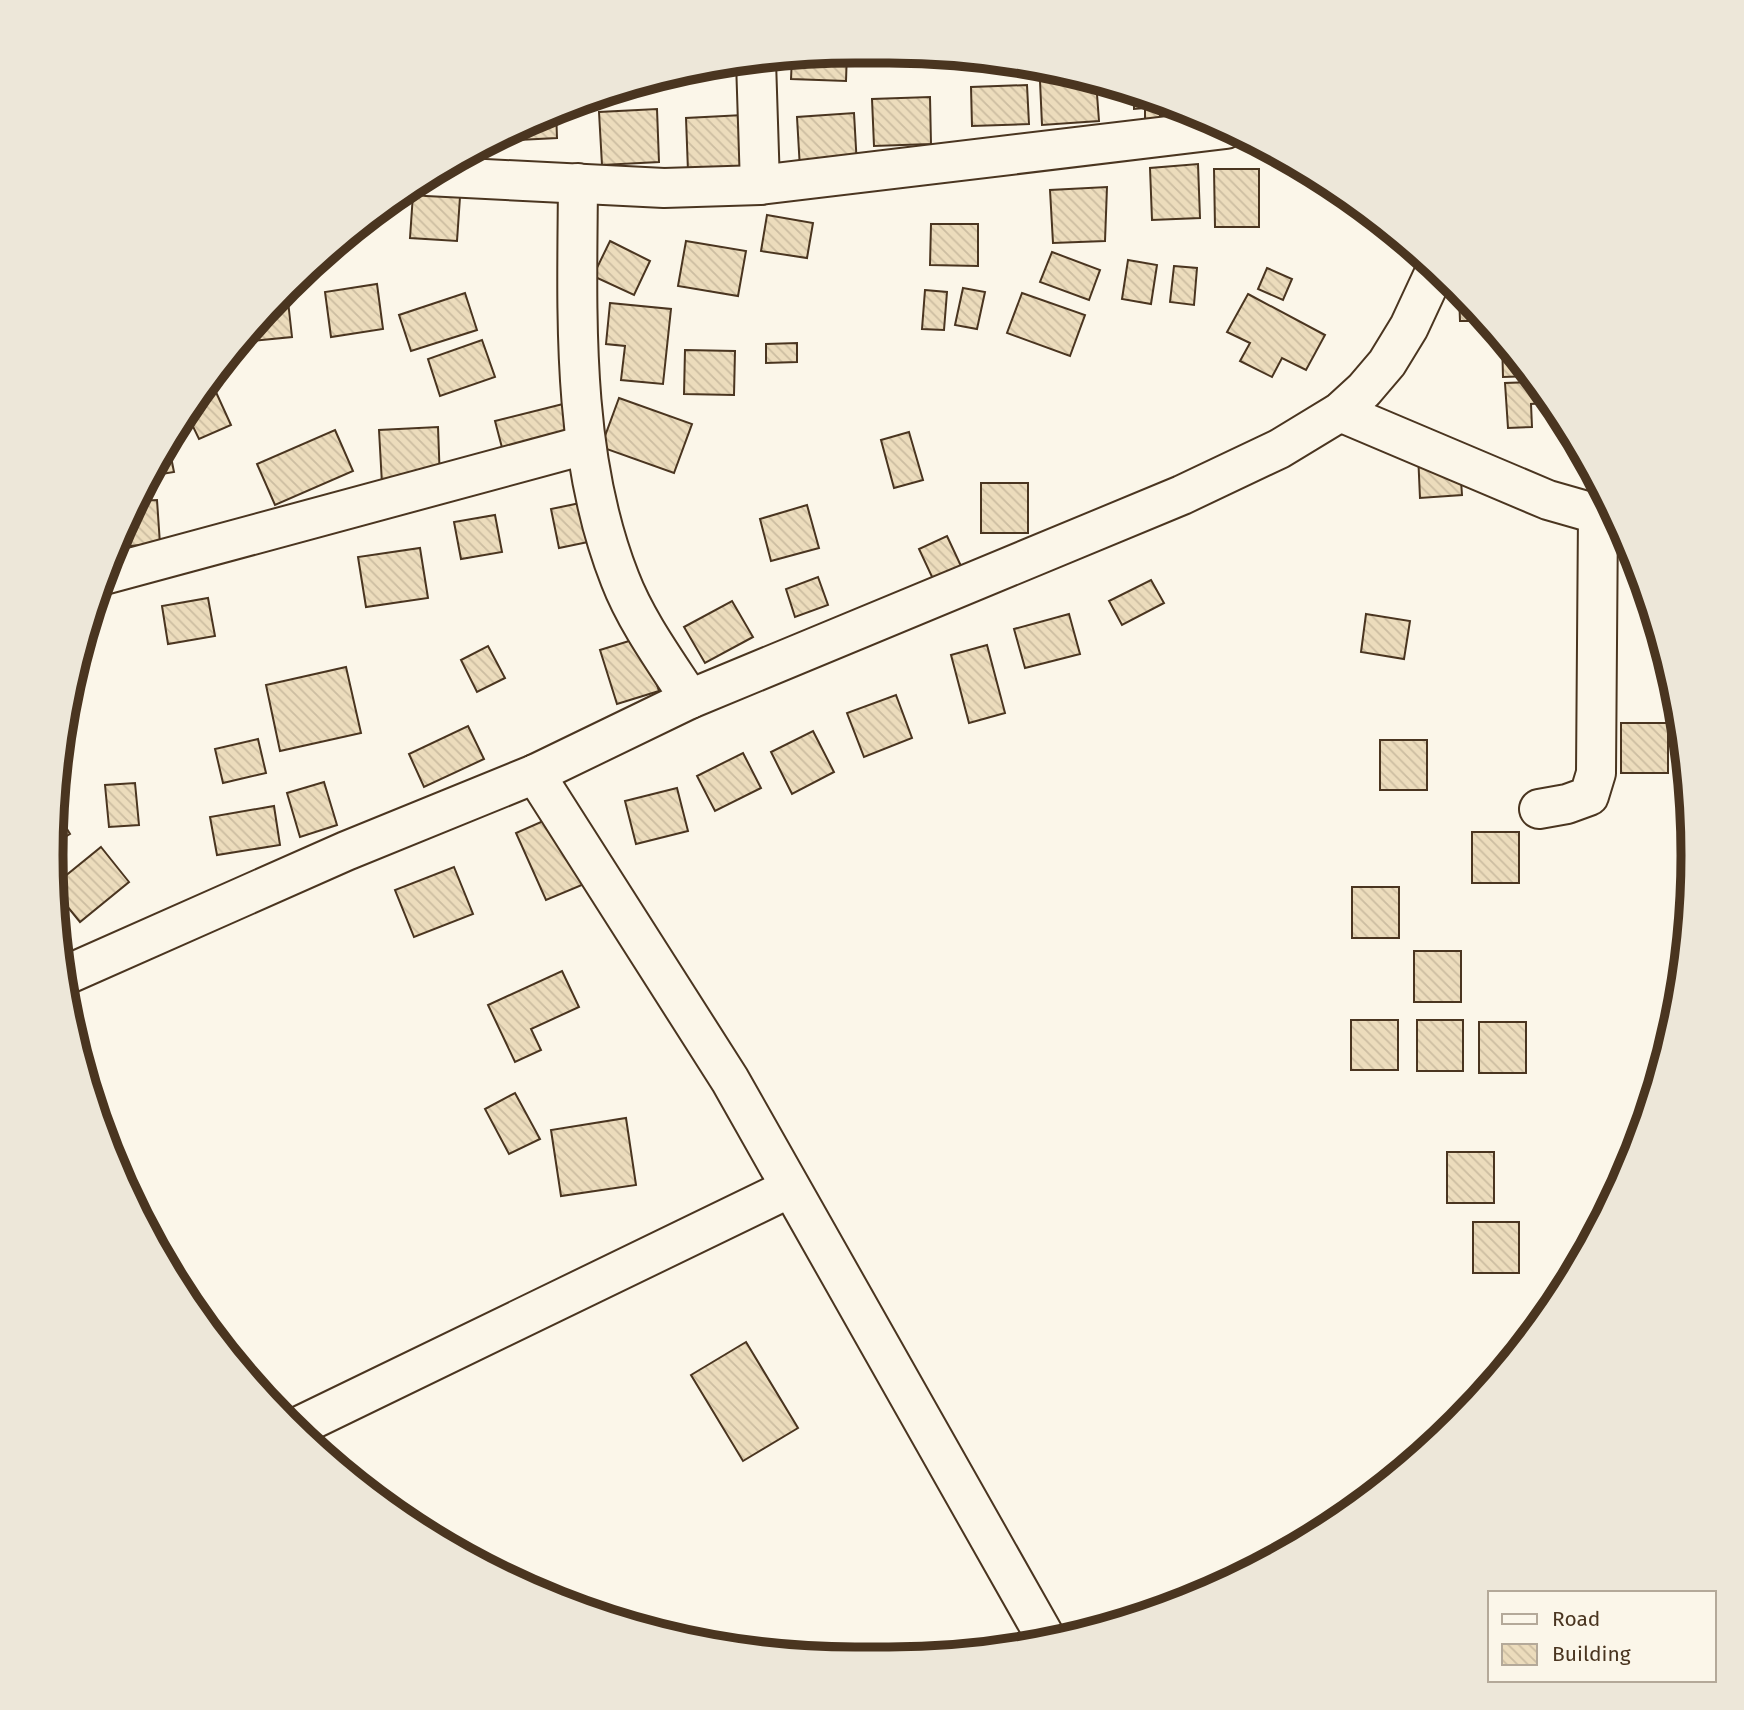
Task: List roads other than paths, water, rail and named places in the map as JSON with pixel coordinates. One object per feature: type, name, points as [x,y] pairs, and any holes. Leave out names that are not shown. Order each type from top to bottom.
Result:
[{"type":"street","points":[[756,70],[760,185]]},
{"type":"street","points":[[446,177],[664,188],[760,185],[1209,131]]},
{"type":"street","points":[[578,183],[578,285],[585,445],[602,528],[621,582],[652,639],[690,699]]},
{"type":"street","points":[[72,972],[346,851],[534,774],[690,699],[1182,495],[1279,449],[1340,412],[1364,390],[1387,363],[1409,327],[1431,279]]},
{"type":"street","points":[[1340,412],[1548,500],[1604,516]]},
{"type":"street","points":[[116,572],[585,445]]},
{"type":"street","points":[[1539,809],[1567,804],[1589,796],[1596,773],[1608,524]]},
{"type":"street","points":[[534,774],[730,1080],[1042,1632]]},
{"type":"street","points":[[304,1424],[790,1188]]}]
